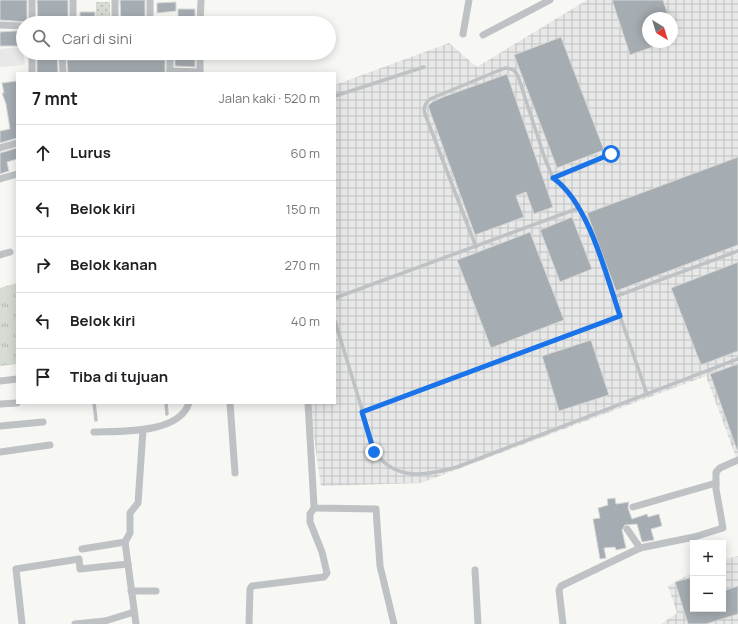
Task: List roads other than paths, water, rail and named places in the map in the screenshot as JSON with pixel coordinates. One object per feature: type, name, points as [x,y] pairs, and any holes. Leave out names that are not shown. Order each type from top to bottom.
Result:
[{"type":"street","points":[[32,0],[32,16]]},
{"type":"street","points":[[73,0],[73,16]]},
{"type":"street","points":[[115,0],[115,16]]},
{"type":"street","points":[[150,0],[150,16]]},
{"type":"street","points":[[200,16],[201,0]]},
{"type":"street","points":[[463,34],[469,0]]},
{"type":"street","points":[[483,35],[550,0]]},
{"type":"street","points":[[0,25],[16,26]]},
{"type":"street","points":[[32,60],[32,72]]},
{"type":"street","points":[[62,60],[62,72]]},
{"type":"street","points":[[170,60],[170,72],[200,72],[200,60]]},
{"type":"street","points":[[0,148],[16,143]]},
{"type":"street","points":[[0,179],[16,174]]},
{"type":"street","points":[[0,255],[10,252]]},
{"type":"street","points":[[0,381],[16,379]]},
{"type":"street","points":[[0,404],[16,403]]},
{"type":"street","points":[[94,432],[143,430],[180,418],[188,404]]},
{"type":"street","points":[[230,404],[235,473]]},
{"type":"street","points":[[249,624],[250,589],[252,586],[324,577],[328,573],[322,552],[310,522],[310,514],[314,508],[308,404]]},
{"type":"street","points":[[0,426],[43,422]]},
{"type":"street","points":[[136,624],[125,542],[130,533],[130,513],[138,503],[143,430]]},
{"type":"street","points":[[0,452],[50,445]]},
{"type":"street","points":[[563,624],[559,590],[561,586],[640,548],[694,537],[723,528],[716,483],[717,470],[738,460]]},
{"type":"street","points":[[633,507],[716,483]]},
{"type":"street","points":[[314,508],[376,509],[380,566],[394,624]]},
{"type":"street","points":[[627,529],[640,548]]},
{"type":"street","points":[[82,549],[125,542]]},
{"type":"street","points":[[22,624],[16,569],[79,559],[80,569],[128,564]]},
{"type":"street","points":[[475,570],[478,624]]},
{"type":"street","points":[[131,591],[156,591]]},
{"type":"street","points":[[75,624],[105,621],[134,612]]},
{"type":"lane","points":[[336,96],[424,67]]},
{"type":"lane","points":[[476,247],[424,108],[427,101],[505,68],[513,69],[518,76],[545,159],[553,178],[569,191],[593,238],[647,394]]},
{"type":"lane","points":[[553,178],[611,154]]},
{"type":"lane","points":[[336,298],[579,208]]},
{"type":"lane","points":[[614,298],[738,251]]},
{"type":"lane","points":[[362,412],[620,316]]},
{"type":"lane","points":[[336,324],[374,452],[382,463],[395,471],[422,474],[440,472],[457,467],[738,359]]},
{"type":"lane","points":[[94,404],[96,420]]},
{"type":"lane","points":[[166,404],[167,414]]}]
